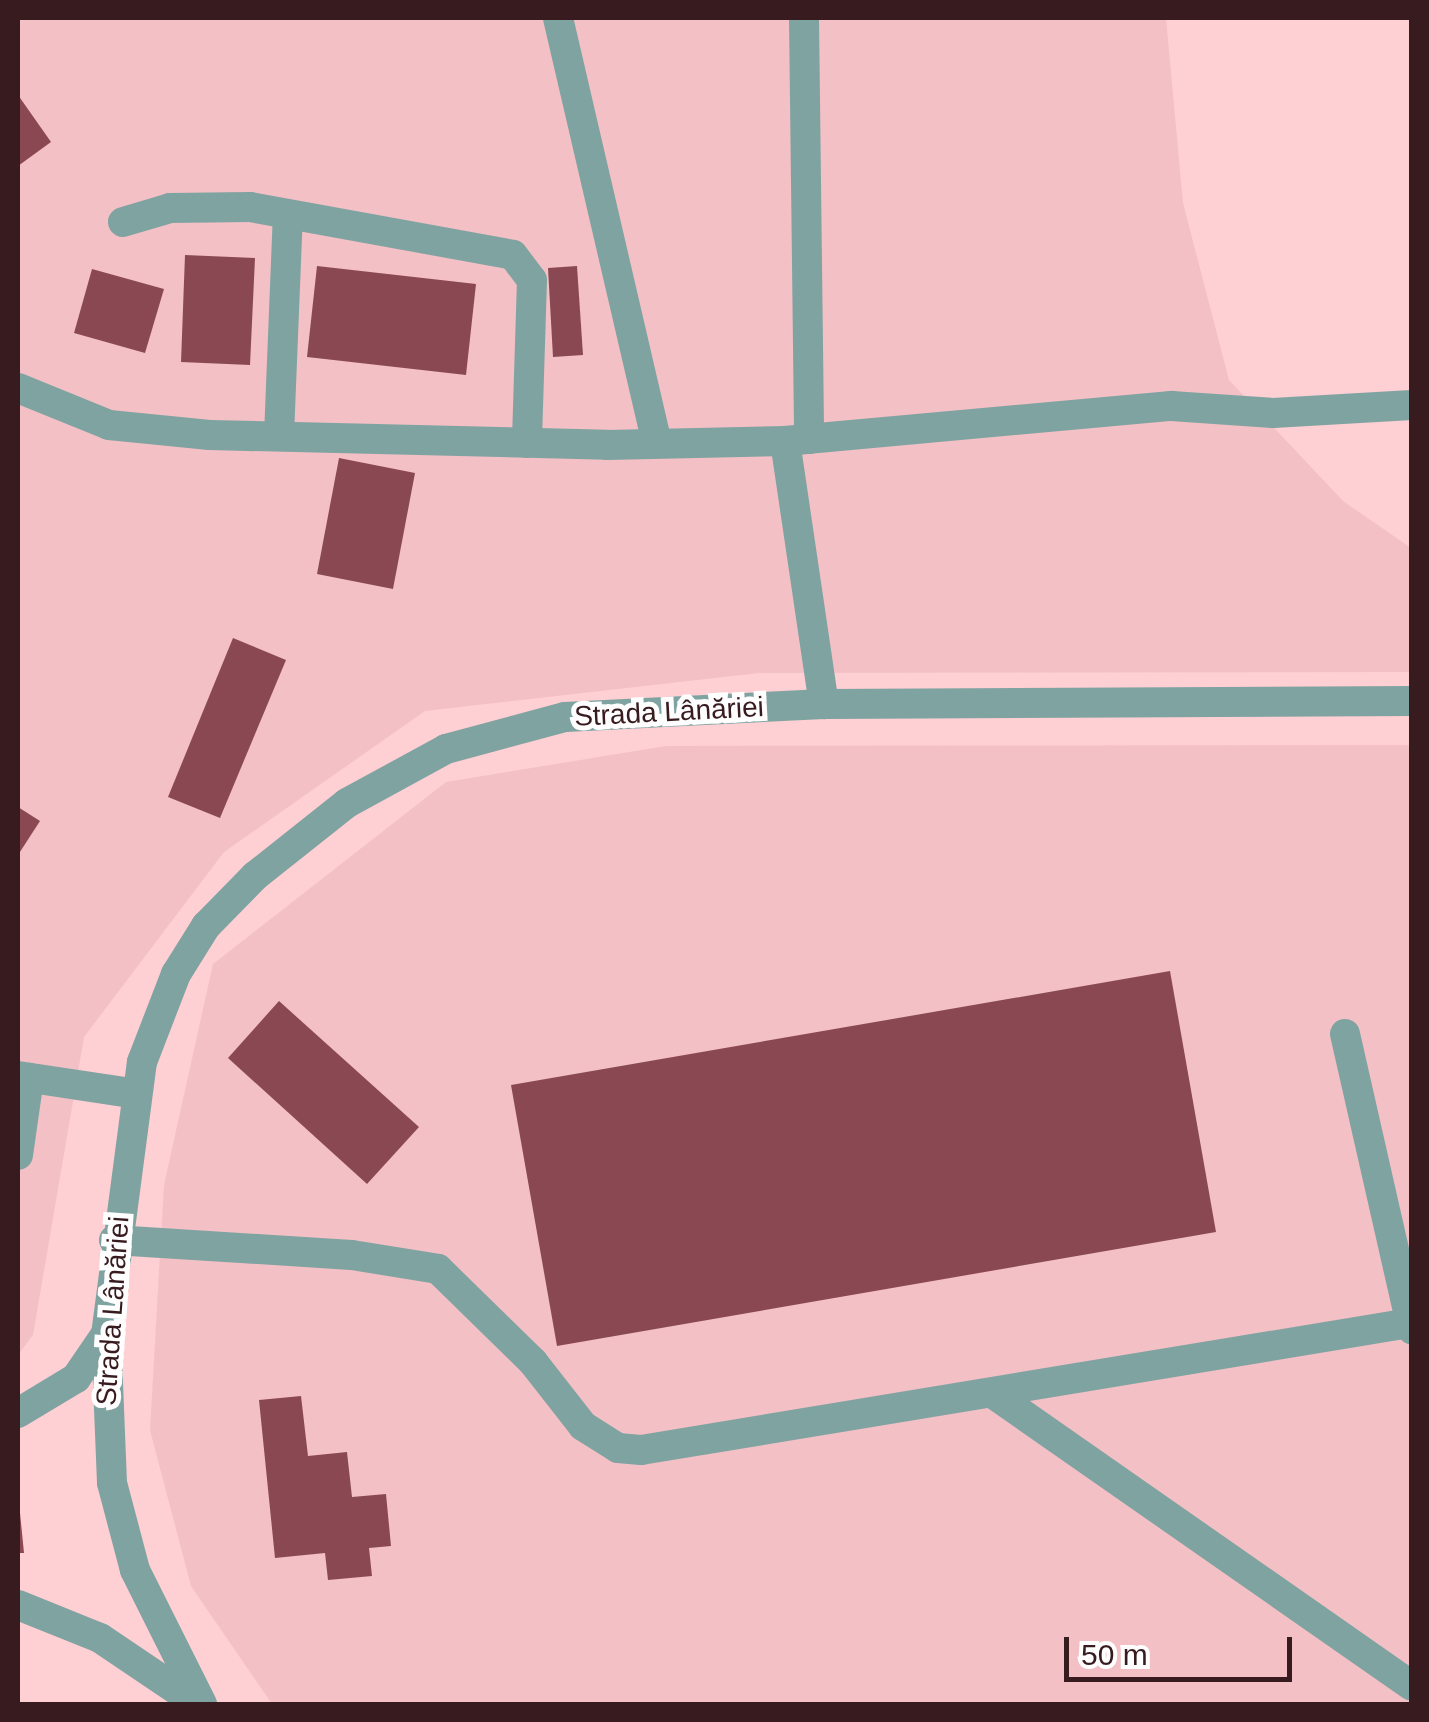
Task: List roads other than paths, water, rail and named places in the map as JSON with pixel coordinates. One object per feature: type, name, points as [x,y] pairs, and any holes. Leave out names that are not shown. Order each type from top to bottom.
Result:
[{"type":"street","points":[[558,18],[656,444]]},
{"type":"street","points":[[804,18],[797,440],[824,704]]},
{"type":"street","points":[[123,222],[170,208],[250,207],[513,256],[532,280],[527,443]]},
{"type":"street","points":[[279,436],[288,215]]},
{"type":"street","points":[[18,388],[110,425],[279,436],[527,443],[797,440],[1172,406],[1273,413],[1412,406]]},
{"type":"street","name":"Strada Lânăriei","points":[[200,1704],[135,1570],[112,1483],[106,1334],[114,1240],[142,1062],[176,974],[206,926],[255,876],[346,803],[446,750],[565,717],[824,704],[1412,700]]},
{"type":"street","points":[[114,1240],[352,1255],[438,1269],[534,1362],[584,1426],[618,1448],[641,1450],[1411,1327],[1346,1034]]},
{"type":"street","points":[[18,1155],[23,1077],[137,1094]]},
{"type":"street","points":[[18,1413],[76,1378],[106,1334]]},
{"type":"street","points":[[995,1395],[1412,1686]]},
{"type":"street","points":[[18,1606],[100,1638],[200,1704]]}]
